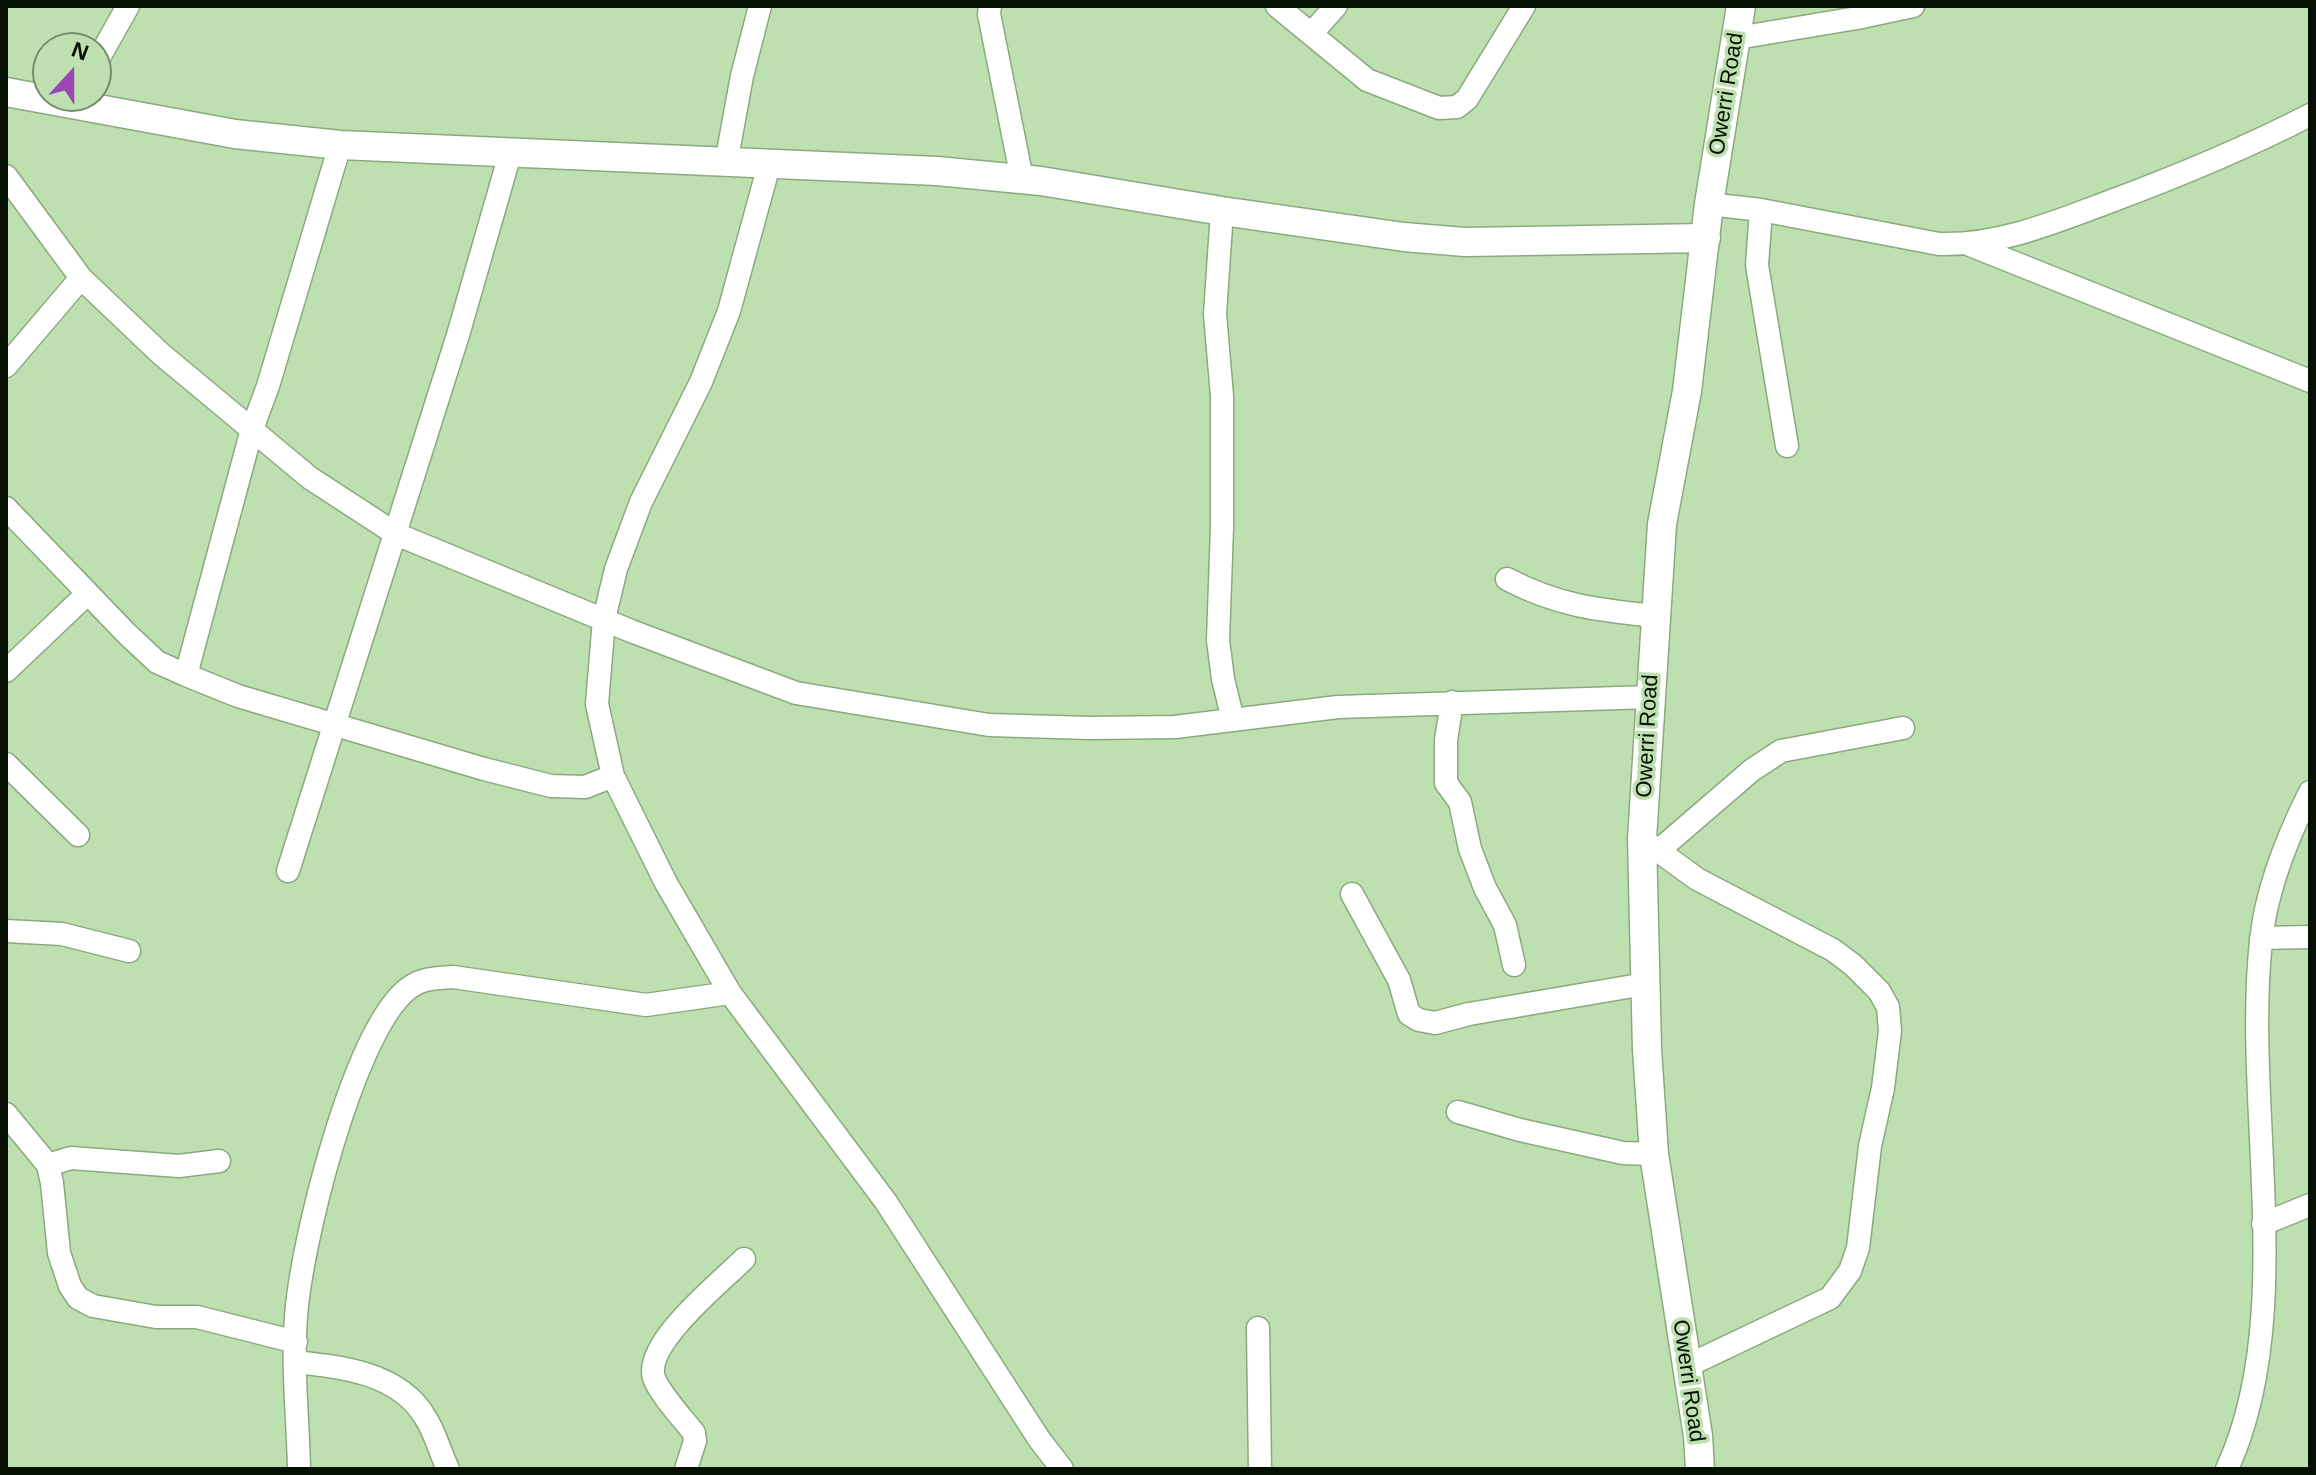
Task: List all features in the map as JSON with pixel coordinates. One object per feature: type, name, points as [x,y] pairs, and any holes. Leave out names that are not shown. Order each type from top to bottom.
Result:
[{"type":"main road","name":"Owerri Road","points":[[1700,1469],[1654,1154],[1645,984],[1650,845],[1650,697],[1662,524],[1687,391],[1709,204],[1741,6]]},
{"type":"main road","points":[[6,92],[32,95]]},
{"type":"main road","points":[[112,108],[235,134],[340,145],[937,171],[1022,179],[1404,237],[1465,242],[1706,238]]},
{"type":"street","points":[[112,34],[128,6]]},
{"type":"street","points":[[726,163],[742,76],[760,6]]},
{"type":"street","points":[[990,6],[989,14],[1022,179]]},
{"type":"street","points":[[1277,6],[1367,80],[1439,108],[1457,107],[1467,99],[1524,6]]},
{"type":"street","points":[[1311,34],[1336,6]]},
{"type":"street","points":[[1737,38],[1913,6]]},
{"type":"street","points":[[1709,204],[1761,210],[1939,244],[1969,245],[2077,214],[2186,174],[2310,115]]},
{"type":"street","points":[[186,675],[252,429],[268,386],[340,145]]},
{"type":"street","points":[[288,871],[458,335],[510,154]]},
{"type":"street","points":[[769,165],[729,311],[701,382],[641,502],[616,569],[604,619],[597,704],[613,776],[666,883],[730,993],[886,1202],[1039,1439],[1062,1469]]},
{"type":"street","points":[[6,176],[81,278],[161,354],[310,478],[396,534],[796,693],[989,725],[1090,728],[1175,727],[1338,707],[1650,697]]},
{"type":"street","points":[[1761,210],[1757,265],[1787,446]]},
{"type":"street","points":[[1222,211],[1215,314],[1222,396],[1218,640],[1233,720]]},
{"type":"street","points":[[1969,245],[2310,381]]},
{"type":"street","points":[[6,366],[81,278]]},
{"type":"street","points":[[6,508],[157,662],[186,675],[238,696],[551,786],[585,787],[613,776]]},
{"type":"street","points":[[1507,579],[1538,595],[1583,608],[1655,616]]},
{"type":"street","points":[[6,671],[87,594]]},
{"type":"street","points":[[1452,702],[1446,740],[1446,783],[1460,802],[1475,862],[1505,925],[1514,965]]},
{"type":"street","points":[[1687,1366],[1830,1298],[1850,1271],[1858,1248],[1870,1146],[1883,1088],[1890,1031],[1888,1007],[1884,999],[1853,965],[1819,943],[1697,879],[1650,845],[1781,751],[1903,728]]},
{"type":"street","points":[[6,764],[78,835]]},
{"type":"street","points":[[2227,1469],[2247,1410],[2260,1347],[2263,1224],[2256,1012],[2261,938],[2272,890],[2292,828],[2310,792]]},
{"type":"street","points":[[1352,894],[1399,980],[1409,1014],[1419,1020],[1435,1023],[1469,1014],[1645,984]]},
{"type":"street","points":[[6,931],[62,934],[129,951]]},
{"type":"street","points":[[2261,938],[2310,937]]},
{"type":"street","points":[[299,1469],[296,1319],[303,1264],[316,1206],[353,1081],[388,1009],[405,991],[425,978],[453,977],[646,1005],[730,993]]},
{"type":"street","points":[[1458,1112],[1520,1130],[1623,1153],[1654,1154]]},
{"type":"street","points":[[6,1114],[48,1165],[59,1253],[70,1286],[78,1298],[93,1306],[156,1317],[197,1317],[381,1380],[406,1395],[425,1416],[448,1469]]},
{"type":"street","points":[[48,1165],[71,1158],[179,1166],[219,1161]]},
{"type":"street","points":[[2263,1224],[2310,1205]]},
{"type":"street","points":[[686,1469],[695,1441],[694,1433],[655,1381],[652,1368],[670,1331],[744,1259]]},
{"type":"street","points":[[1258,1328],[1260,1469]]}]
